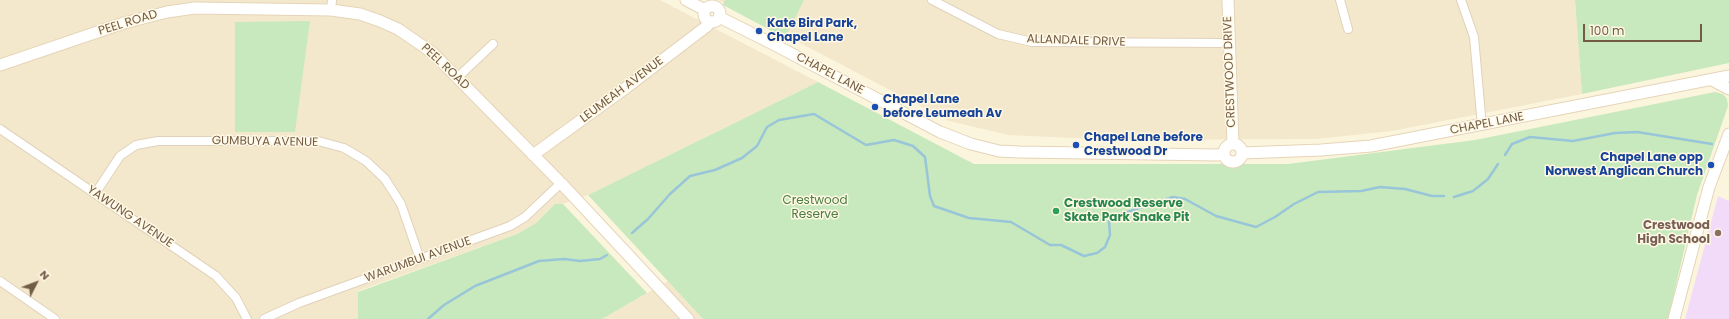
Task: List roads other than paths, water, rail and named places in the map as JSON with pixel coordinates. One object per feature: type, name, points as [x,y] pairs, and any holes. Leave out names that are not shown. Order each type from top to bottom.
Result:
[{"type":"street","points":[[686,0],[705,10],[705,18],[714,20]]},
{"type":"street","name":"ALLANDALE DRIVE","points":[[933,0],[998,34],[1032,42],[1230,43]]},
{"type":"street","name":"CRESTWOOD DRIVE","points":[[1228,0],[1233,144]]},
{"type":"street","points":[[1340,0],[1348,29]]},
{"type":"street","points":[[1461,0],[1474,37],[1482,126]]},
{"type":"street","name":"PEEL ROAD","points":[[0,65],[124,23],[167,12],[195,8],[332,5],[360,14],[398,29],[433,53],[561,183],[688,319]]},
{"type":"street","name":"CHAPEL LANE","points":[[714,20],[775,45],[940,132],[970,144],[999,151],[1019,152],[1224,154]]},
{"type":"street","name":"LEUMEAH AVENUE","points":[[533,155],[627,87],[714,20]]},
{"type":"street","points":[[458,77],[493,44]]},
{"type":"street","name":"CHAPEL LANE","points":[[1242,153],[1321,150],[1371,146],[1482,126],[1729,76]]},
{"type":"street","points":[[1712,80],[1729,89]]},
{"type":"street","name":"YAWUNG AVENUE","points":[[0,128],[216,276],[236,298],[247,319]]},
{"type":"street","points":[[1674,319],[1709,187],[1729,134]]},
{"type":"street","name":"GUMBUYA AVENUE","points":[[95,194],[120,156],[136,144],[158,141],[318,141],[344,148],[366,161],[385,179],[401,204],[420,259]]},
{"type":"street","points":[[1233,144],[1239,147],[1242,153],[1239,160],[1233,162],[1228,160],[1224,154],[1226,147],[1233,144]]},
{"type":"street","name":"WARUMBUI AVENUE","points":[[264,319],[299,303],[518,223],[561,183]]},
{"type":"street","points":[[0,281],[56,319]]},
{"type":"waterway","points":[[632,233],[648,219],[670,194],[690,176],[715,170],[742,158],[757,146],[767,127],[779,120],[814,114],[866,145],[894,140],[913,146],[925,157],[930,196],[934,206],[969,218],[1011,222],[1050,245],[1061,245],[1084,256],[1097,253],[1105,247],[1110,235],[1109,221],[1121,214],[1173,197],[1185,199],[1216,216],[1256,227],[1275,217],[1294,204],[1318,192],[1361,191],[1380,187],[1405,189],[1432,196],[1444,196]]},
{"type":"waterway","points":[[1505,155],[1512,144],[1530,137],[1573,141],[1615,133],[1637,132],[1712,144]]},
{"type":"waterway","points":[[1454,197],[1473,191],[1488,179],[1498,164]]},
{"type":"waterway","points":[[428,319],[444,305],[475,286],[539,261],[564,259],[580,261],[600,259],[607,255]]},
{"type":"place","name":"Kate Bird Park, Chapel Lane","points":[[759,31]]},
{"type":"place","name":"Chapel Lane before Leumeah Av","points":[[875,107]]},
{"type":"place","name":"Chapel Lane before Crestwood Dr","points":[[1076,145]]},
{"type":"place","name":"Chapel Lane opp Norwest Anglican Church","points":[[1711,165]]},
{"type":"place","name":"Crestwood Reserve Skate Park Snake Pit","points":[[1056,211]]},
{"type":"place","name":"Crestwood High School","points":[[1718,233]]},
{"type":"park label","name":"Crestwood Reserve","points":[[815,208]]}]
